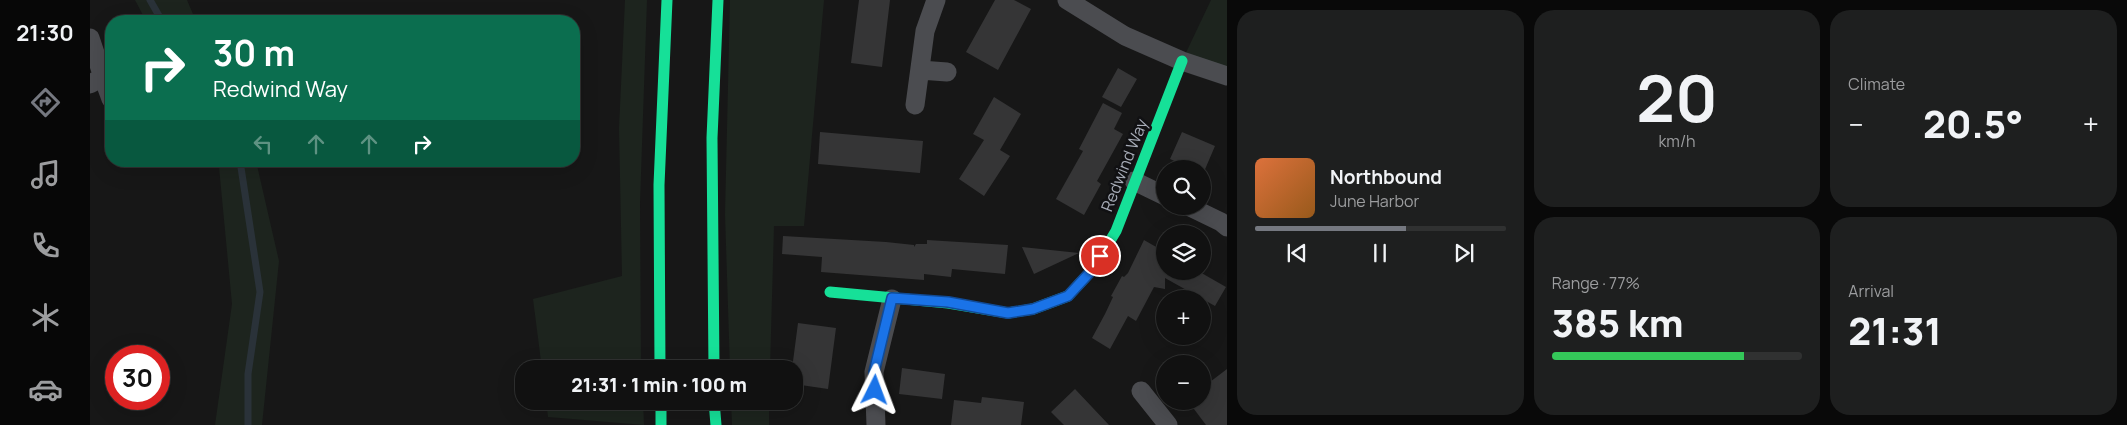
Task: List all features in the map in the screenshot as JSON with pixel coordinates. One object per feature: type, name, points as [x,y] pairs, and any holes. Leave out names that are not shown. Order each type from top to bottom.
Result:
[{"type":"main road","points":[[660,360],[658,228],[662,70],[667,0]]},
{"type":"main road","points":[[714,360],[710,222],[713,63],[718,0]]},
{"type":"main road","name":"Redwind Way","points":[[830,292],[948,302],[1008,313],[1033,309],[1068,296],[1093,269],[1116,231],[1182,61]]},
{"type":"main road","points":[[661,410],[661,425]]},
{"type":"main road","points":[[715,410],[716,425]]},
{"type":"street","points":[[915,105],[926,31],[936,0]]},
{"type":"street","points":[[1067,0],[1125,36],[1182,61],[1227,76]]},
{"type":"street","points":[[90,38],[96,81],[105,92]]},
{"type":"street","points":[[920,70],[947,72]]},
{"type":"street","points":[[1134,181],[1156,192]]},
{"type":"street","points":[[1211,215],[1225,220]]},
{"type":"street","points":[[876,425],[874,372],[892,298]]},
{"type":"street","points":[[1141,391],[1168,425]]},
{"type":"shaded area","points":[[135,0],[187,0],[193,15],[143,15]]},
{"type":"shaded area","points":[[625,0],[647,0],[640,203],[641,360],[541,360],[533,299],[622,276],[619,128]]},
{"type":"shaded area","points":[[730,0],[824,0],[804,226],[774,226],[770,360],[730,360],[725,214]]},
{"type":"shaded area","points":[[1211,0],[1227,0],[1227,76],[1182,61]]},
{"type":"shaded area","points":[[219,167],[257,167],[279,261],[262,425],[215,425],[232,304]]},
{"type":"shaded area","points":[[547,410],[643,410],[644,425],[548,417]]},
{"type":"shaded area","points":[[731,410],[769,410],[769,425],[732,425]]},
{"type":"building","points":[[859,0],[890,0],[882,67],[851,63]]},
{"type":"building","points":[[995,0],[1014,0],[1031,9],[998,70],[966,52]]},
{"type":"building","points":[[1118,68],[1137,79],[1121,107],[1102,97]]},
{"type":"building","points":[[994,97],[1021,114],[1000,150],[1010,156],[984,196],[959,179],[984,140],[973,134]]},
{"type":"building","points":[[1103,103],[1122,113],[1114,129],[1123,134],[1097,181],[1101,184],[1084,215],[1056,199],[1083,151],[1079,149]]},
{"type":"building","points":[[820,132],[923,141],[920,173],[818,164]]},
{"type":"building","points":[[1182,132],[1215,146],[1209,160],[1170,159]]},
{"type":"building","points":[[783,236],[886,242],[914,245],[914,247],[916,244],[927,244],[927,240],[1008,245],[1005,274],[952,269],[951,277],[924,274],[924,280],[821,272],[822,257],[782,254]]},
{"type":"building","points":[[1144,240],[1156,247],[1156,280],[1165,280],[1165,289],[1154,287],[1136,321],[1128,316],[1110,349],[1092,338],[1122,276],[1124,277],[1128,273]]},
{"type":"building","points":[[1022,247],[1079,253],[1034,274]]},
{"type":"building","points":[[1211,278],[1226,287],[1215,306],[1211,304],[1211,290],[1186,290],[1169,280],[1211,280]]},
{"type":"building","points":[[798,323],[836,328],[828,389],[803,385],[803,360],[793,360]]},
{"type":"building","points":[[902,368],[945,374],[942,399],[899,394]]},
{"type":"building","points":[[1227,369],[1227,425],[1206,425],[1195,410],[1211,410],[1211,381]]},
{"type":"building","points":[[1075,389],[1109,425],[1064,425],[1051,412]]},
{"type":"building","points":[[982,397],[1024,402],[1021,425],[951,425],[954,400],[981,403]]},
{"type":"waterway","points":[[150,0],[159,15]]},
{"type":"waterway","points":[[241,167],[260,292],[248,374],[248,425]]},
{"type":"traffic: fast","points":[[660,360],[659,185],[667,0]]},
{"type":"traffic: fast","points":[[714,360],[712,138],[718,0]]},
{"type":"traffic: fast","points":[[830,292],[948,303],[1008,313],[1033,309],[1068,296],[1093,269],[1116,231],[1182,61]]},
{"type":"traffic: fast","points":[[661,410],[661,425]]},
{"type":"traffic: fast","points":[[715,410],[716,425]]},
{"type":"route","points":[[875,390],[874,372],[892,298],[948,302],[1008,313],[1033,309],[1068,296],[1093,269],[1100,256]]}]
